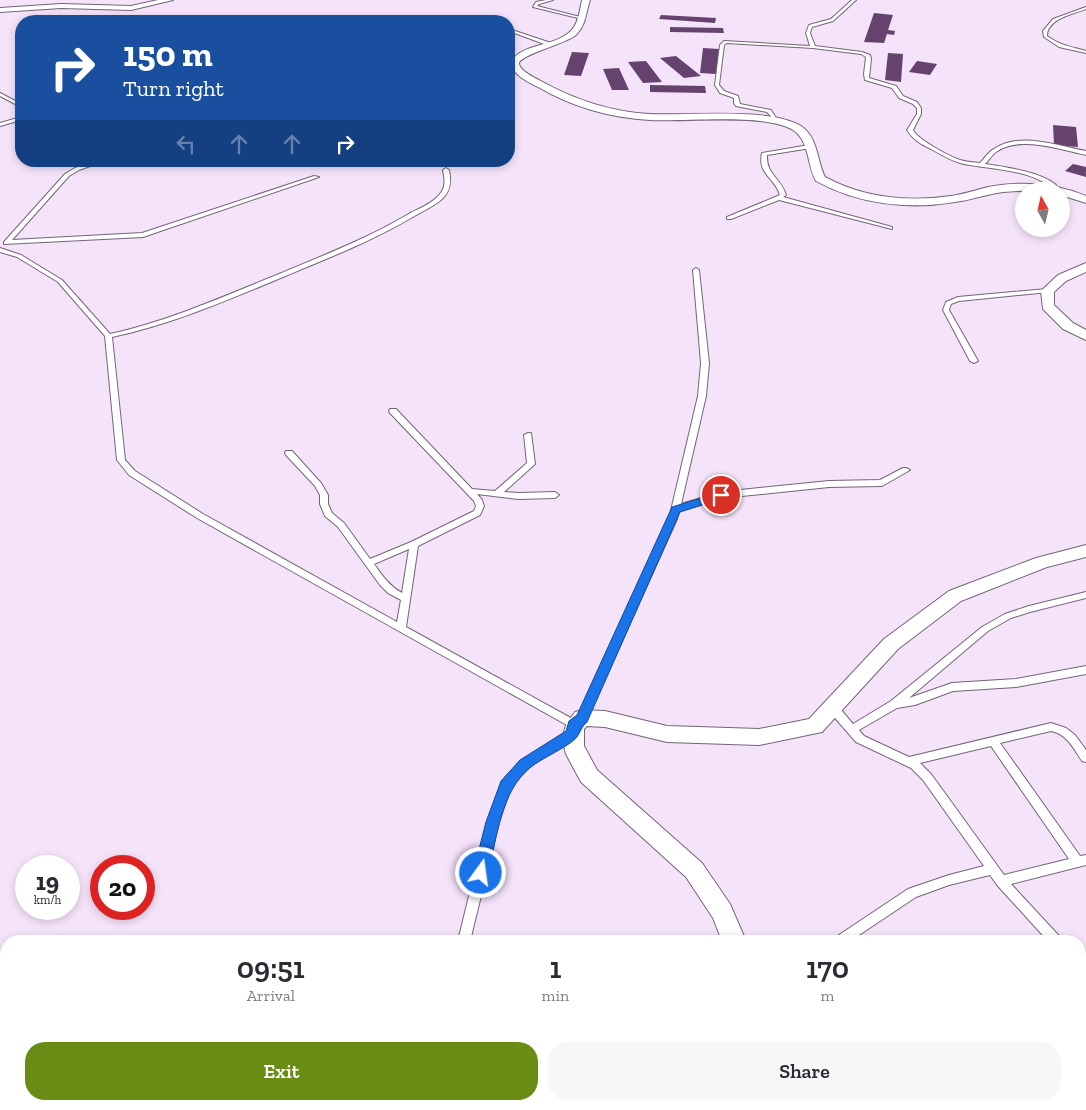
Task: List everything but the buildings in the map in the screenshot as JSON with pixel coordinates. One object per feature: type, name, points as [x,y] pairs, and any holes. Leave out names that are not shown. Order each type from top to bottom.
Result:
[{"type":"street","points":[[0,10],[61,6],[115,8],[169,0]]},
{"type":"street","points":[[586,0],[578,28],[571,35],[517,58],[515,62],[516,68],[528,78],[569,99],[618,114],[651,117],[758,118],[776,121],[800,131],[806,136],[820,179],[849,193],[876,199],[948,200],[1015,188]]},
{"type":"street","points":[[1070,195],[1086,200]]},
{"type":"street","points":[[1086,267],[1062,278],[1047,291],[1048,306],[1068,326],[1086,336]]},
{"type":"street","points":[[735,935],[694,870],[589,776],[579,757],[576,726],[605,719],[667,734],[759,737],[815,726],[891,644],[955,596],[1042,562],[1086,551]]},
{"type":"lane","points":[[551,0],[537,3],[535,7],[582,18]]},
{"type":"lane","points":[[813,47],[808,33],[810,26],[832,20],[854,0]]},
{"type":"lane","points":[[1086,8],[1054,20],[1045,31],[1046,36],[1051,41],[1086,52]]},
{"type":"lane","points":[[515,32],[549,44]]},
{"type":"lane","points":[[776,121],[769,111],[738,105],[736,97],[720,90],[717,85],[722,45],[732,42],[853,50],[868,56],[867,79],[894,87],[901,96],[915,103],[919,108],[919,114],[910,130],[913,136],[921,142],[959,161],[1004,168],[1048,182]]},
{"type":"lane","points":[[0,94],[15,103]]},
{"type":"lane","points":[[0,125],[15,120]]},
{"type":"lane","points":[[982,164],[996,149],[1015,142],[1034,142],[1086,153]]},
{"type":"lane","points":[[729,218],[783,195],[782,190],[766,171],[764,154],[809,147]]},
{"type":"lane","points":[[83,167],[66,175],[0,249],[19,256],[60,281],[108,336],[121,460],[132,474],[200,516],[576,726]]},
{"type":"lane","points":[[108,336],[132,331],[222,300],[375,235],[440,198],[446,191],[449,181],[446,170]]},
{"type":"lane","points":[[8,242],[129,237],[150,234],[316,177]]},
{"type":"lane","points":[[779,198],[890,228]]},
{"type":"lane","points":[[465,935],[493,822],[506,785],[525,764],[576,726],[673,519],[702,396],[705,362],[696,270]]},
{"type":"lane","points":[[974,361],[946,310],[948,303],[958,299],[1047,291]]},
{"type":"lane","points":[[368,563],[414,544],[477,513],[480,506],[469,491],[393,411]]},
{"type":"lane","points":[[497,494],[531,464],[528,435]]},
{"type":"lane","points":[[288,453],[318,485],[324,495],[324,504],[328,514],[341,525],[391,591],[406,599]]},
{"type":"lane","points":[[675,510],[721,495],[819,485],[882,482],[906,470]]},
{"type":"lane","points":[[469,491],[531,496],[555,495]]},
{"type":"lane","points":[[401,629],[414,544]]},
{"type":"lane","points":[[852,729],[895,704],[993,625],[1008,616],[1086,595]]},
{"type":"lane","points":[[895,704],[921,699],[952,687],[1016,683],[1086,670]]},
{"type":"lane","points":[[832,707],[860,739],[915,765],[927,777],[1001,881],[1050,935]]},
{"type":"lane","points":[[907,762],[1052,727],[1061,728],[1086,758]]},
{"type":"lane","points":[[994,740],[1081,861],[1001,881]]},
{"type":"lane","points":[[849,935],[912,893],[949,880],[993,869]]},
{"type":"route","points":[[481,873],[493,822],[506,785],[525,764],[571,734],[574,725],[582,718],[673,519],[675,510],[721,495]]}]
